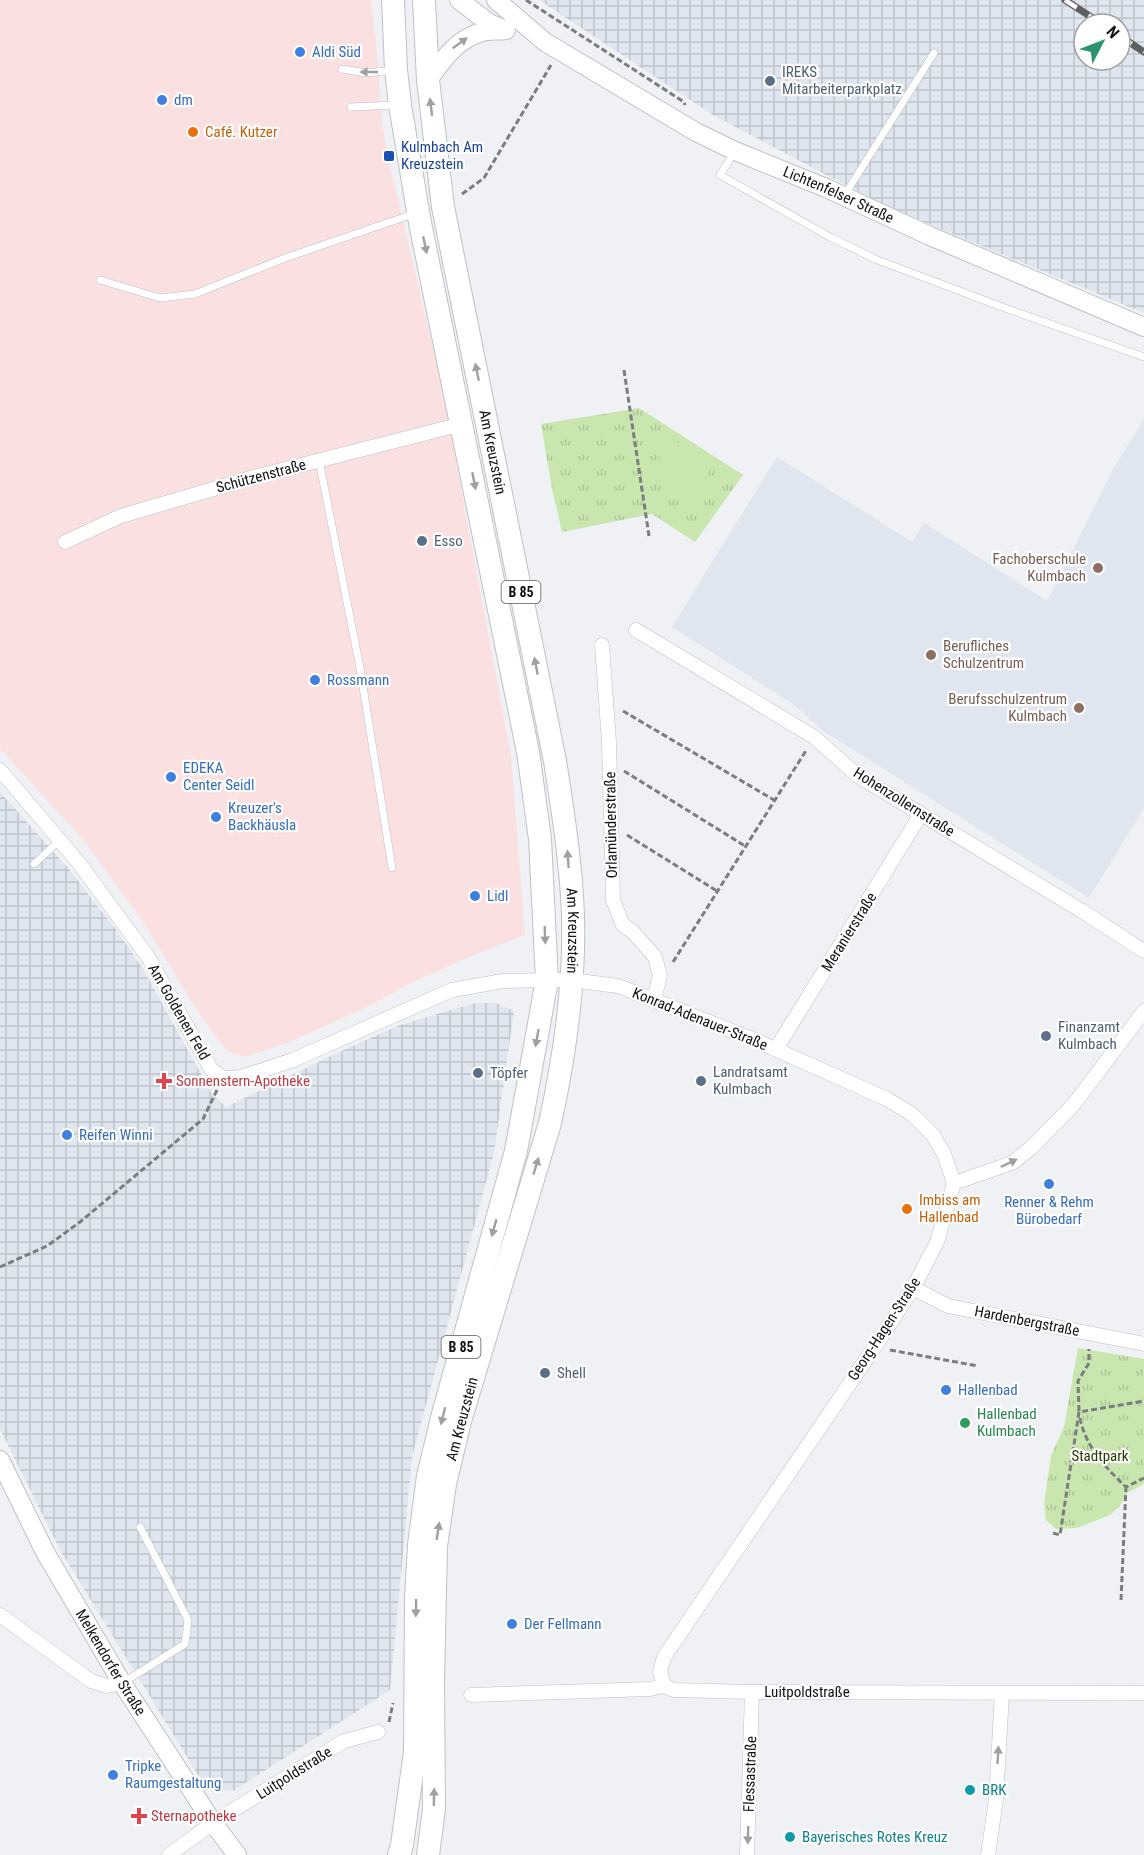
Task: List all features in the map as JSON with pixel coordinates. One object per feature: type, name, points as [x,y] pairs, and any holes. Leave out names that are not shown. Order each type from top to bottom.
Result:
[{"type":"main road","name":"Am Kreuzstein","points":[[393,0],[400,105],[418,212],[528,752],[540,839],[547,980],[516,1151],[428,1476],[419,1545],[416,1599],[415,1752],[399,1855]]},
{"type":"main road","name":"Am Kreuzstein","points":[[424,0],[428,80],[443,207],[556,772],[567,836],[573,916],[571,980],[565,1044],[550,1123],[459,1420],[445,1484],[436,1546],[433,1681],[434,1809],[428,1855]]},
{"type":"street","name":"Lichtenfelser Straße","points":[[459,0],[489,23],[552,46]]},
{"type":"street","name":"Lichtenfelser Straße","points":[[496,0],[552,46],[696,132],[930,236],[1144,327]]},
{"type":"street","points":[[428,80],[449,52],[464,39],[483,31],[506,30]]},
{"type":"street","name":"Schützenstraße","points":[[65,542],[122,516],[258,476],[462,424]]},
{"type":"street","name":"Hohenzollernstraße","points":[[636,630],[814,737],[858,776],[1144,951]]},
{"type":"street","name":"Orlamünderstraße","points":[[602,645],[610,763],[613,900],[622,925],[633,932],[655,957],[660,975],[656,994]]},
{"type":"street","name":"Am Goldenen Feld","points":[[0,770],[79,863],[148,957],[211,1069],[223,1078]]},
{"type":"street","name":"Meranierstraße","points":[[776,1049],[921,814]]},
{"type":"street","points":[[223,1078],[238,1078],[293,1060],[452,990],[503,981],[571,980]]},
{"type":"street","name":"Konrad-Adenauer-Straße","points":[[571,980],[656,994],[887,1099],[913,1115],[933,1135],[944,1154],[954,1183]]},
{"type":"street","points":[[954,1183],[1012,1163],[1031,1148],[1074,1104],[1144,1011]]},
{"type":"street","name":"Georg-Hagen-Straße","points":[[664,1686],[660,1672],[664,1657],[913,1288],[937,1242],[954,1183]]},
{"type":"street","name":"Hardenbergstraße","points":[[913,1288],[948,1306],[1144,1344]]},
{"type":"street","name":"Melkendorfer Straße","points":[[0,1460],[45,1552],[122,1683],[213,1823],[237,1855]]},
{"type":"street","points":[[0,1615],[91,1681],[107,1686],[122,1683]]},
{"type":"street","name":"Luitpoldstraße","points":[[471,1695],[650,1689],[664,1686],[674,1690],[752,1692],[1144,1693]]},
{"type":"street","name":"Flessastraße","points":[[747,1855],[752,1692]]},
{"type":"street","points":[[988,1855],[996,1799],[1002,1693]]},
{"type":"street","name":"Luitpoldstraße","points":[[169,1855],[213,1823],[344,1741],[378,1732]]},
{"type":"lane","points":[[844,196],[934,53]]},
{"type":"lane","points":[[342,69],[366,73],[396,70]]},
{"type":"lane","points":[[351,107],[400,105]]},
{"type":"lane","points":[[735,151],[720,175],[830,237],[875,259],[1144,357]]},
{"type":"lane","points":[[100,280],[160,298],[195,294],[285,258],[418,212]]},
{"type":"lane","points":[[319,460],[360,668],[392,868]]},
{"type":"lane","points":[[34,864],[60,840]]},
{"type":"lane","points":[[122,1683],[185,1644],[188,1620],[140,1527]]},
{"type":"path","points":[[526,0],[684,102],[696,132]]},
{"type":"path","points":[[443,207],[484,178],[552,46]]},
{"type":"path","points":[[624,370],[649,536]]},
{"type":"path","points":[[606,701],[774,800]]},
{"type":"path","points":[[656,994],[717,891],[814,737]]},
{"type":"path","points":[[610,763],[745,846]]},
{"type":"path","points":[[612,826],[717,891]]},
{"type":"path","points":[[0,1268],[47,1246],[80,1222],[203,1119],[223,1078]]},
{"type":"path","points":[[1090,1333],[1089,1363],[1078,1382],[1080,1421],[1088,1443],[1095,1454],[1126,1487],[1121,1600]]},
{"type":"path","points":[[874,1347],[978,1366]]},
{"type":"path","points":[[1079,1412],[1144,1401]]},
{"type":"path","points":[[1053,1533],[1060,1535],[1079,1412]]},
{"type":"path","points":[[1126,1487],[1144,1479]]},
{"type":"shaded area","points":[[0,0],[371,0],[382,125],[443,391],[511,756],[525,935],[411,983],[365,1008],[289,1042],[245,1057],[228,1052],[221,1044],[193,1004],[144,923],[82,838],[0,749]]},
{"type":"shaded area","points":[[539,0],[1144,0],[1144,313],[883,205],[713,115]]},
{"type":"shaded area","name":"Berufliches Schulzentrum","points":[[1144,419],[1144,808],[1089,898],[823,731],[793,704],[672,627],[777,457],[912,542],[924,523],[1047,601],[1114,468]]},
{"type":"shaded area","points":[[0,792],[68,868],[117,931],[143,969],[212,1094],[226,1107],[400,1025],[475,1003],[496,1003],[514,1011],[494,1152],[412,1457],[390,1690],[233,1791],[214,1790],[200,1778],[60,1550],[0,1429]]},
{"type":"green space","points":[[639,408],[743,475],[695,542],[652,514],[562,532],[541,424]]},
{"type":"green space","points":[[670,438],[714,462],[694,499],[650,475]]},
{"type":"green space","name":"Stadtpark","points":[[1078,1348],[1144,1359],[1144,1484],[1127,1493],[1120,1506],[1110,1515],[1077,1528],[1056,1529],[1046,1520],[1044,1504],[1051,1456],[1064,1427]]},
{"type":"railway","points":[[1065,0],[1084,12]]},
{"type":"railway","points":[[1132,44],[1144,52]]},
{"type":"place","name":"Aldi Süd","points":[[300,52]]},
{"type":"place","name":"IREKS Mitarbeiterparkplatz","points":[[770,81]]},
{"type":"place","name":"dm","points":[[162,100]]},
{"type":"place","name":"Café. Kutzer","points":[[193,132]]},
{"type":"place","name":"Kulmbach Am Kreuzstein","points":[[389,156]]},
{"type":"place","name":"Esso","points":[[422,541]]},
{"type":"place","name":"Fachoberschule Kulmbach","points":[[1098,568]]},
{"type":"place","name":"Berufliches Schulzentrum","points":[[931,655]]},
{"type":"place","name":"Rossmann","points":[[315,680]]},
{"type":"place","name":"Berufsschulzentrum Kulmbach","points":[[1079,708]]},
{"type":"place","name":"EDEKA Center Seidl","points":[[171,777]]},
{"type":"place","name":"Kreuzer's Backhäusla","points":[[216,817]]},
{"type":"place","name":"Lidl","points":[[475,896]]},
{"type":"place","name":"Finanzamt Kulmbach","points":[[1046,1036]]},
{"type":"place","name":"Töpfer","points":[[478,1073]]},
{"type":"place","name":"Sonnenstern-Apotheke","points":[[164,1081]]},
{"type":"place","name":"Landratsamt Kulmbach","points":[[701,1081]]},
{"type":"place","name":"Reifen Winni","points":[[67,1135]]},
{"type":"place","name":"Renner & Rehm Bürobedarf","points":[[1049,1184]]},
{"type":"place","name":"Imbiss am Hallenbad","points":[[907,1209]]},
{"type":"place","name":"Shell","points":[[545,1373]]},
{"type":"place","name":"Hallenbad","points":[[946,1390]]},
{"type":"place","name":"Hallenbad Kulmbach","points":[[965,1423]]},
{"type":"place","name":"Der Fellmann","points":[[512,1624]]},
{"type":"place","name":"Tripke Raumgestaltung","points":[[113,1775]]},
{"type":"place","name":"BRK","points":[[970,1790]]},
{"type":"place","name":"Sternapotheke","points":[[139,1816]]},
{"type":"place","name":"Bayerisches Rotes Kreuz","points":[[790,1837]]}]
